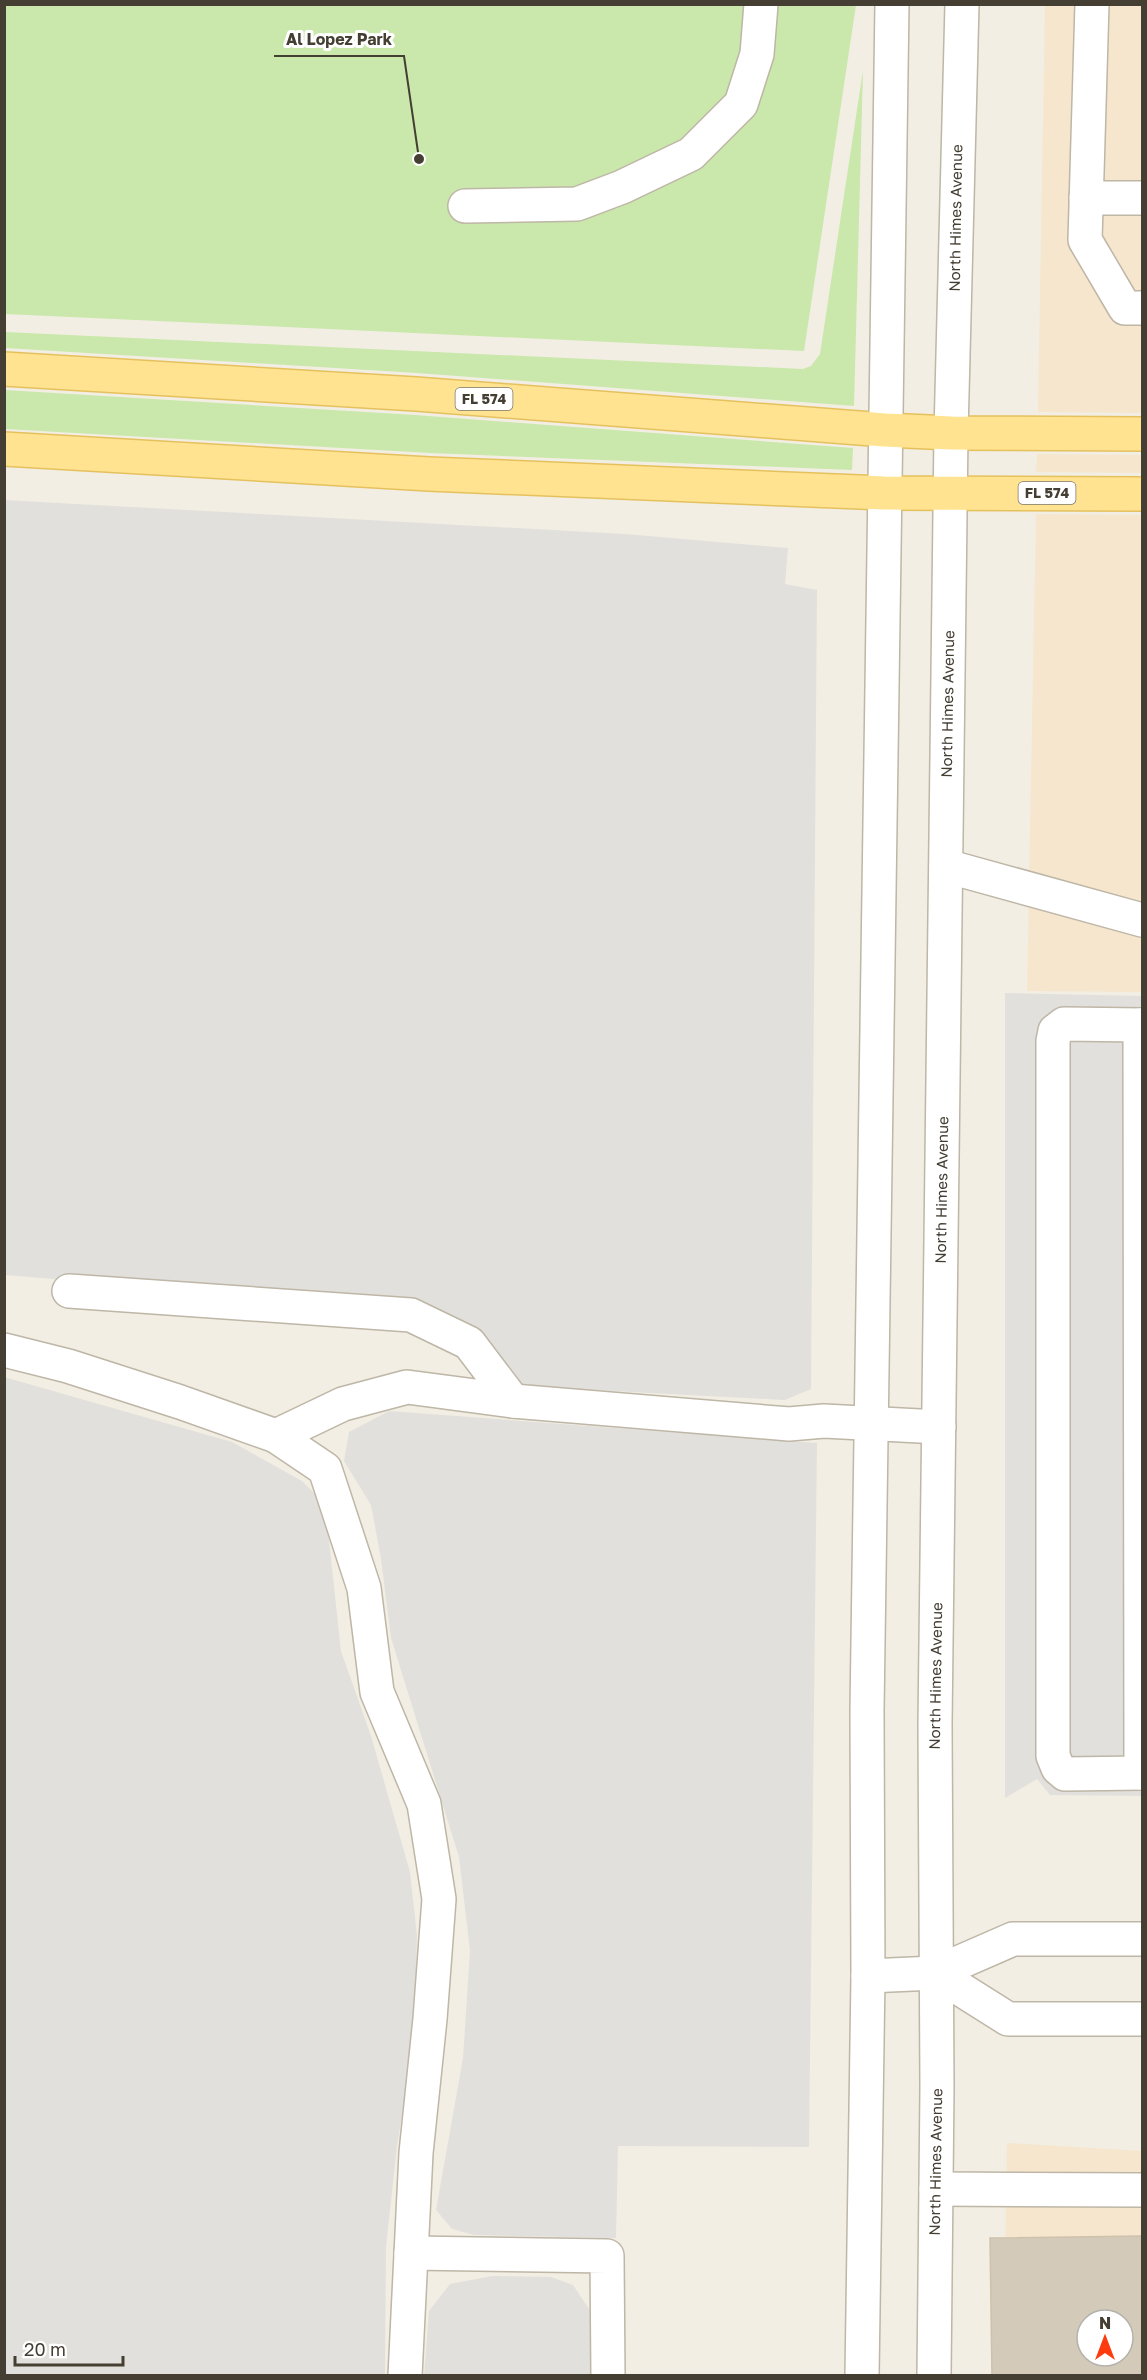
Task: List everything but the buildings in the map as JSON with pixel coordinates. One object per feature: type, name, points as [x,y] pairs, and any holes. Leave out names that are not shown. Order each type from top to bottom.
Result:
[{"type":"main road","name":"FL 574","points":[[4,369],[416,394],[885,430],[951,433],[1143,434]]},
{"type":"main road","name":"FL 574","points":[[4,449],[429,474],[884,493],[1143,494]]},
{"type":"street","points":[[465,206],[577,204],[622,187],[691,153],[741,104],[758,54],[760,4]]},
{"type":"street","points":[[862,2376],[868,1976],[867,1711],[892,4]]},
{"type":"street","name":"North Himes Avenue","points":[[934,2376],[937,2088],[935,1724],[951,433],[962,4]]},
{"type":"street","points":[[1092,4],[1085,240],[1125,308],[1143,308]]},
{"type":"street","points":[[1086,198],[1143,198]]},
{"type":"street","points":[[946,866],[1143,920]]},
{"type":"street","points":[[1064,1024],[1141,1025],[1142,1773],[1065,1774],[1058,1768],[1053,1756],[1053,1041],[1055,1031],[1064,1024]]},
{"type":"street","points":[[69,1291],[411,1315],[470,1342],[513,1401]]},
{"type":"street","points":[[4,1350],[68,1366],[169,1398],[276,1436],[325,1469],[364,1588],[377,1692],[424,1804],[439,1899],[430,2019],[416,2153],[405,2376]]},
{"type":"street","points":[[276,1436],[343,1404],[407,1387],[513,1401],[789,1424],[824,1421],[939,1427]]},
{"type":"street","points":[[868,1976],[935,1973],[1013,1940],[1143,1939]]},
{"type":"street","points":[[935,1973],[1008,2019],[1143,2019]]},
{"type":"street","points":[[936,2189],[1143,2190]]},
{"type":"street","points":[[411,2253],[607,2256],[608,2376]]},
{"type":"shaded area","points":[[1045,5],[1142,5],[1142,413],[1038,412]]},
{"type":"shaded area","points":[[1037,454],[1142,455],[1142,473],[1036,472]]},
{"type":"shaded area","points":[[4,500],[625,534],[788,548],[785,584],[817,590],[811,1389],[785,1400],[517,1386],[419,1309],[5,1275]]},
{"type":"shaded area","points":[[1036,514],[1142,515],[1142,992],[1027,991]]},
{"type":"shaded area","points":[[1005,993],[1142,996],[1142,1796],[1050,1795],[1037,1779],[1005,1798]]},
{"type":"shaded area","points":[[4,1377],[232,1442],[302,1481],[315,1494],[328,1531],[341,1651],[371,1736],[410,1872],[417,1936],[414,2040],[397,2146],[386,2247],[385,2375],[5,2375]]},
{"type":"shaded area","points":[[389,1411],[817,1443],[809,2147],[618,2146],[616,2238],[474,2235],[452,2229],[436,2210],[463,2058],[470,1951],[459,1857],[391,1638],[381,1559],[371,1505],[344,1461],[349,1432]]},
{"type":"shaded area","points":[[1007,2143],[1142,2151],[1142,2375],[1003,2376]]},
{"type":"shaded area","points":[[492,2276],[551,2277],[573,2285],[593,2315],[595,2375],[424,2376],[429,2311],[450,2284]]},
{"type":"green space","points":[[5,5],[856,5],[804,351],[5,314]]},
{"type":"green space","points":[[863,70],[854,406],[417,373],[5,348],[5,332],[803,369],[811,366],[820,354]]},
{"type":"green space","points":[[5,390],[415,415],[853,448],[852,470],[430,453],[5,429]]},
{"type":"place","name":"Al Lopez Park","points":[[419,159]]}]
